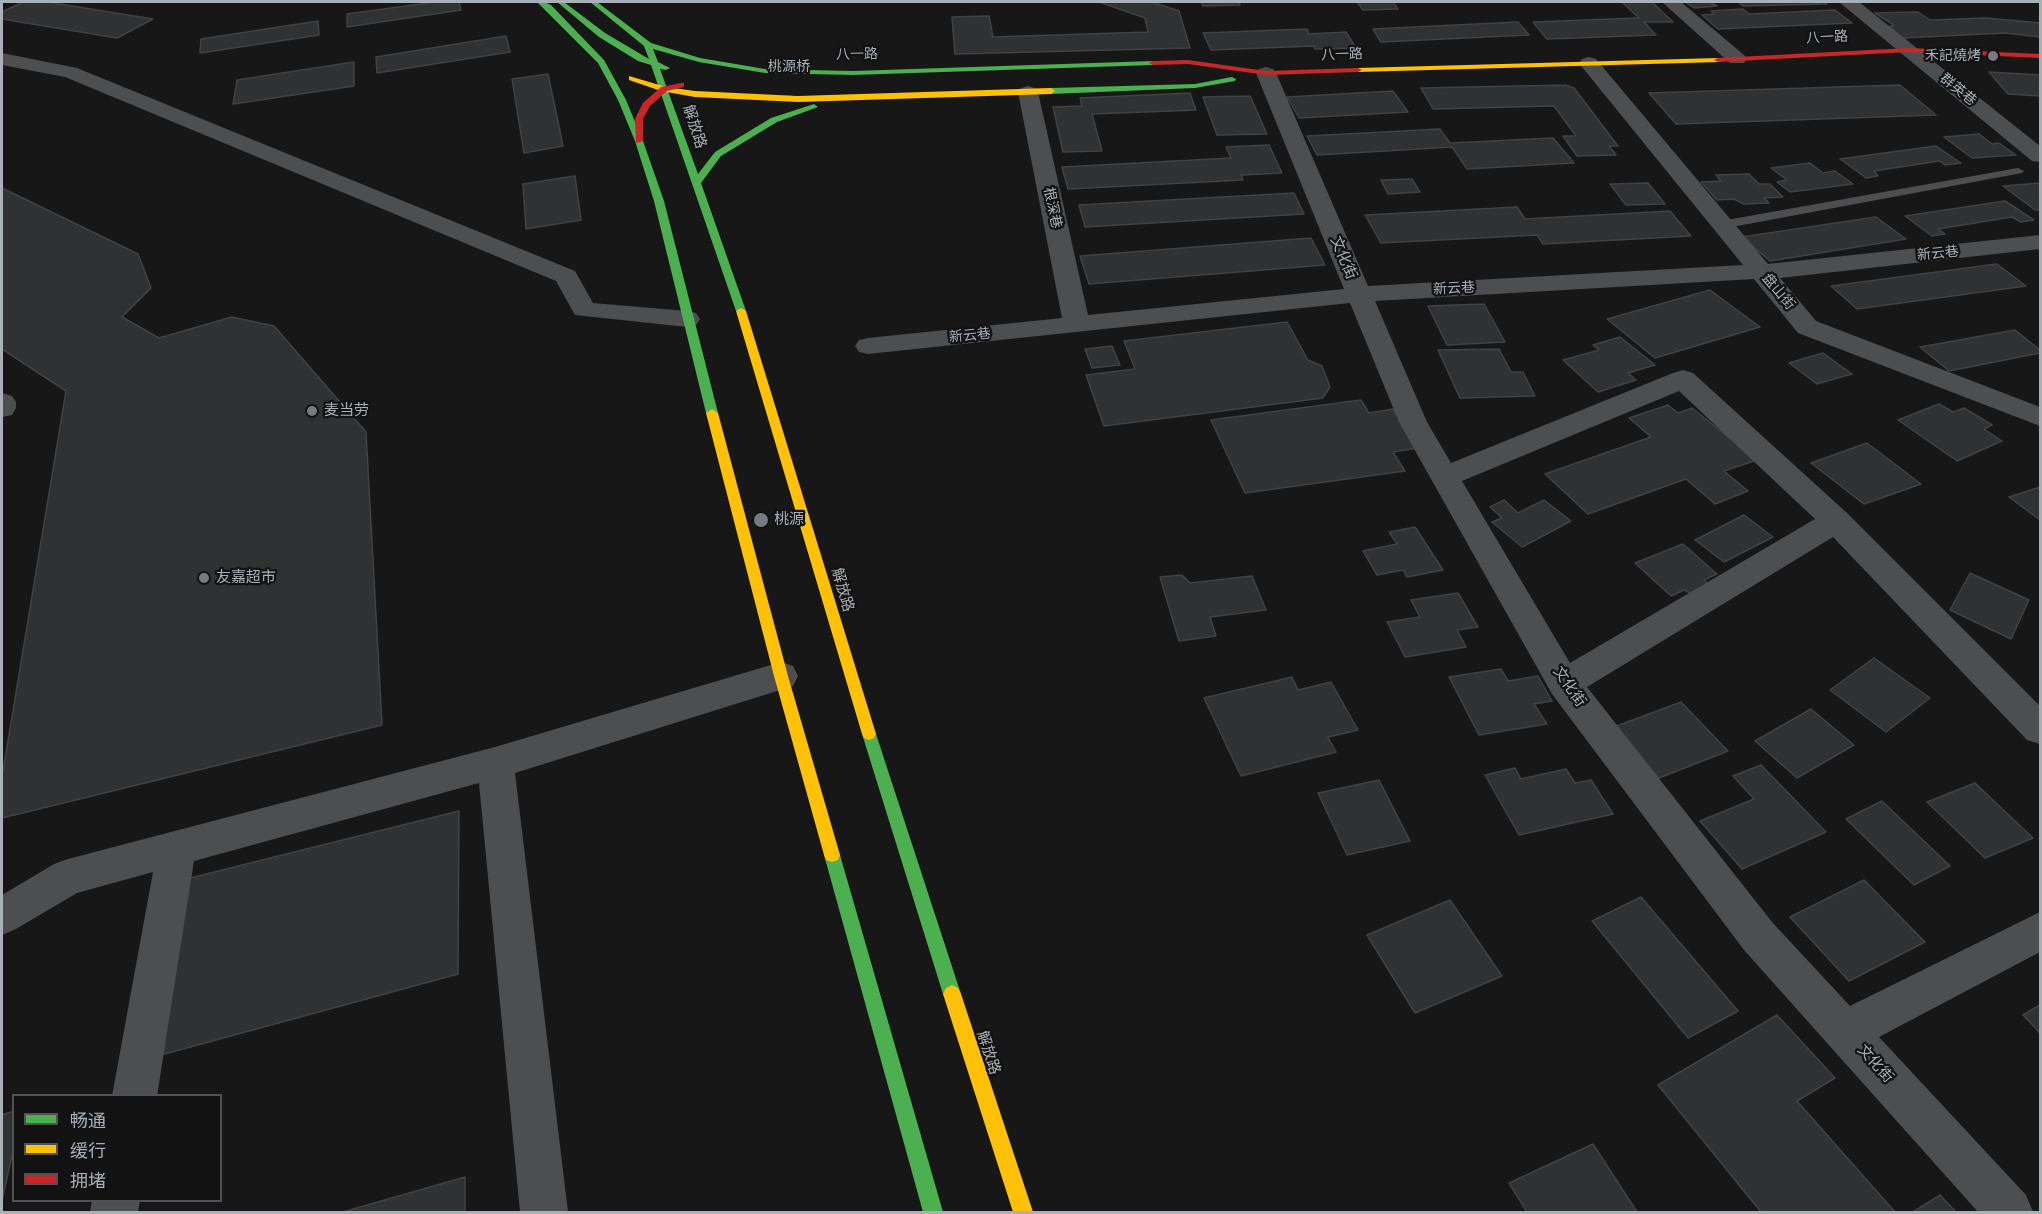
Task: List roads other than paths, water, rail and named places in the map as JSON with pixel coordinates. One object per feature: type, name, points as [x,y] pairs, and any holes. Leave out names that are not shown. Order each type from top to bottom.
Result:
[{"type":"main road","points":[[540,2],[548,7],[601,62],[622,100],[639,141],[659,201],[687,319],[781,676],[933,1212]]},
{"type":"main road","points":[[560,2],[602,35],[641,58],[689,76]]},
{"type":"main road","name":"解放路","points":[[593,2],[623,23],[648,45],[664,89],[695,184],[732,281],[860,708],[1023,1212]]},
{"type":"main road","name":"八一路","points":[[648,45],[699,60],[765,71],[853,73],[1188,62],[1266,73],[1737,59],[1909,50],[2040,56]]},
{"type":"main road","points":[[601,62],[629,77],[664,89],[737,97],[798,99],[1195,86],[1266,73]]},
{"type":"main road","points":[[639,141],[639,119],[642,112],[650,100],[664,89],[680,85],[853,73]]},
{"type":"main road","name":"桃源桥","points":[[728,81],[780,84],[1266,73]]},
{"type":"main road","points":[[695,184],[718,154],[774,120],[819,105],[865,96]]},
{"type":"street","points":[[604,2],[623,23]]},
{"type":"street","points":[[1671,2],[1737,59]]},
{"type":"street","name":"群英巷","points":[[1848,2],[2040,156]]},
{"type":"street","points":[[2,59],[70,72],[566,276],[584,310],[687,319]]},
{"type":"street","name":"盘山街","points":[[1589,63],[1720,225],[1807,327],[2027,404],[2040,417]]},
{"type":"street","name":"文化街","points":[[1266,73],[1413,422],[1564,684],[1758,936],[2009,1212]]},
{"type":"street","name":"根深巷","points":[[1028,92],[1077,325]]},
{"type":"street","name":"新云巷","points":[[868,346],[1358,295],[1761,272],[2040,242]]},
{"type":"street","points":[[1445,477],[1683,379],[1836,521],[2040,729]]},
{"type":"street","points":[[2,402],[2,408]]},
{"type":"street","points":[[1564,684],[1836,521]]},
{"type":"street","points":[[2,916],[68,877],[495,763],[781,676]]},
{"type":"street","points":[[495,763],[544,1212]]},
{"type":"street","points":[[134,1094],[177,848]]},
{"type":"street","points":[[1845,1031],[2040,931]]},
{"type":"lane","points":[[1720,225],[2018,171]]},
{"type":"place","name":"禾記燒烤","points":[[1993,56]]},
{"type":"place","name":"麦当劳","points":[[312,411]]},
{"type":"place","name":"桃源","points":[[761,520]]},
{"type":"place","name":"友嘉超市","points":[[204,578]]}]
